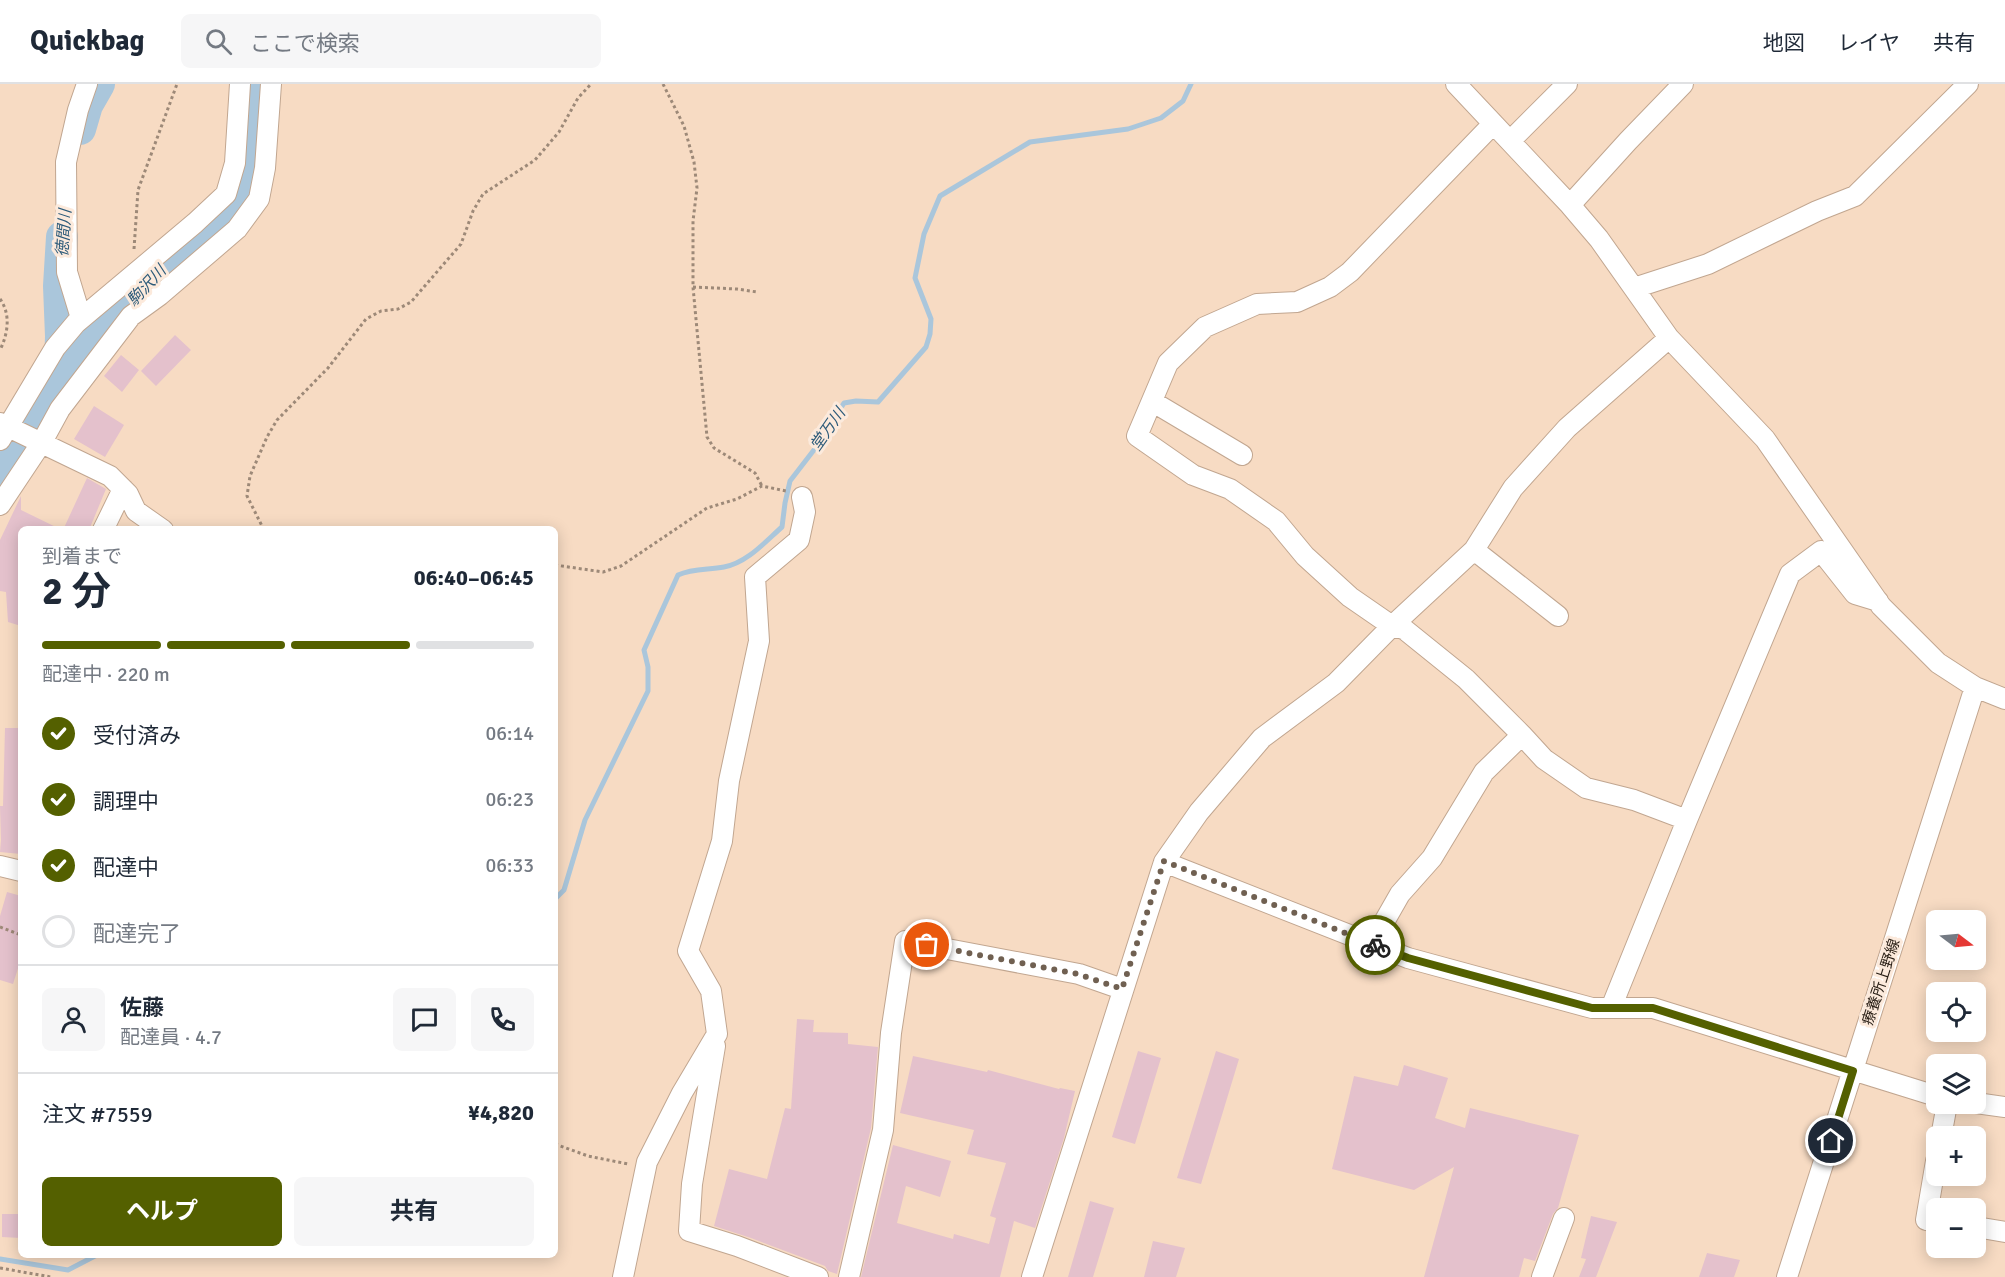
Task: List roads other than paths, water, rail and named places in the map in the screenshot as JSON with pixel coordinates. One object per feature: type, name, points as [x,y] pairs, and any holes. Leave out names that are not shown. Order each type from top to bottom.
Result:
[{"type":"street","points":[[78,320],[67,272],[66,162],[78,110],[87,84]]},
{"type":"street","points":[[157,526],[136,511],[128,494],[110,476],[38,442],[5,430],[55,348],[78,320],[139,271],[226,194],[236,163],[240,84]]},
{"type":"street","points":[[0,505],[60,409],[131,316],[160,295],[237,229],[260,199],[265,168],[271,84]]},
{"type":"street","points":[[1456,84],[1570,205],[1599,239],[1669,338],[1765,440],[1878,601],[1938,663],[1975,687],[2005,699]]},
{"type":"street","points":[[1509,141],[1567,84]]},
{"type":"street","points":[[1570,205],[1683,84]]},
{"type":"street","points":[[1635,288],[1708,264],[1817,211],[1855,196],[1968,84]]},
{"type":"street","points":[[1493,124],[1357,265],[1330,286],[1297,302],[1257,304],[1204,327],[1168,363],[1137,436],[1193,475],[1230,489],[1276,522],[1305,556],[1350,597],[1392,626],[1404,629],[1466,679],[1544,759],[1586,788],[1634,800],[1687,820]]},
{"type":"street","points":[[1032,1277],[1164,861],[1199,813],[1262,738],[1336,683],[1392,626],[1474,550],[1513,488],[1560,437],[1669,338]]},
{"type":"street","points":[[1153,402],[1242,455]]},
{"type":"street","points":[[105,526],[123,489]]},
{"type":"street","points":[[802,497],[805,512],[799,540],[755,577],[759,641],[729,781],[722,841],[688,951],[711,991],[717,1034],[692,1184],[689,1231],[737,1246],[818,1277]]},
{"type":"street","points":[[1474,550],[1558,616]]},
{"type":"street","points":[[1611,1008],[1790,574],[1821,551],[1855,594],[1878,601]]},
{"type":"street","name":"療養所上野線","points":[[1787,1277],[1975,687]]},
{"type":"street","points":[[1372,943],[1400,894],[1432,858],[1484,772],[1522,735]]},
{"type":"street","points":[[1164,861],[1408,958],[1592,1008],[1653,1008],[1926,1093]]},
{"type":"street","points":[[0,866],[18,870]]},
{"type":"street","points":[[849,1277],[883,1131],[891,1033],[905,941],[1078,974],[1122,989]]},
{"type":"street","points":[[623,1277],[647,1162],[682,1093],[717,1034]]},
{"type":"street","points":[[1986,1104],[2005,1107]]},
{"type":"street","points":[[1542,1277],[1564,1218]]},
{"type":"street","points":[[1986,1229],[2005,1232]]},
{"type":"waterway","name":"徳間川","points":[[80,129],[87,105],[99,84]]},
{"type":"waterway","name":"駒沢川","points":[[0,481],[82,354],[175,254],[228,218],[251,165],[252,84]]},
{"type":"waterway","name":"堂万川","points":[[558,896],[564,890],[585,820],[648,691],[648,667],[644,650],[678,575],[689,571],[732,565],[756,551],[782,527],[790,481],[817,446],[844,403],[878,402],[926,347],[931,319],[915,278],[924,234],[940,196],[1030,142],[1128,129],[1161,118],[1183,101],[1191,84]]},
{"type":"waterway","name":"徳間川","points":[[60,370],[59,286],[62,237]]},
{"type":"waterway","name":"堂万川","points":[[0,1259],[68,1270],[91,1258]]}]
